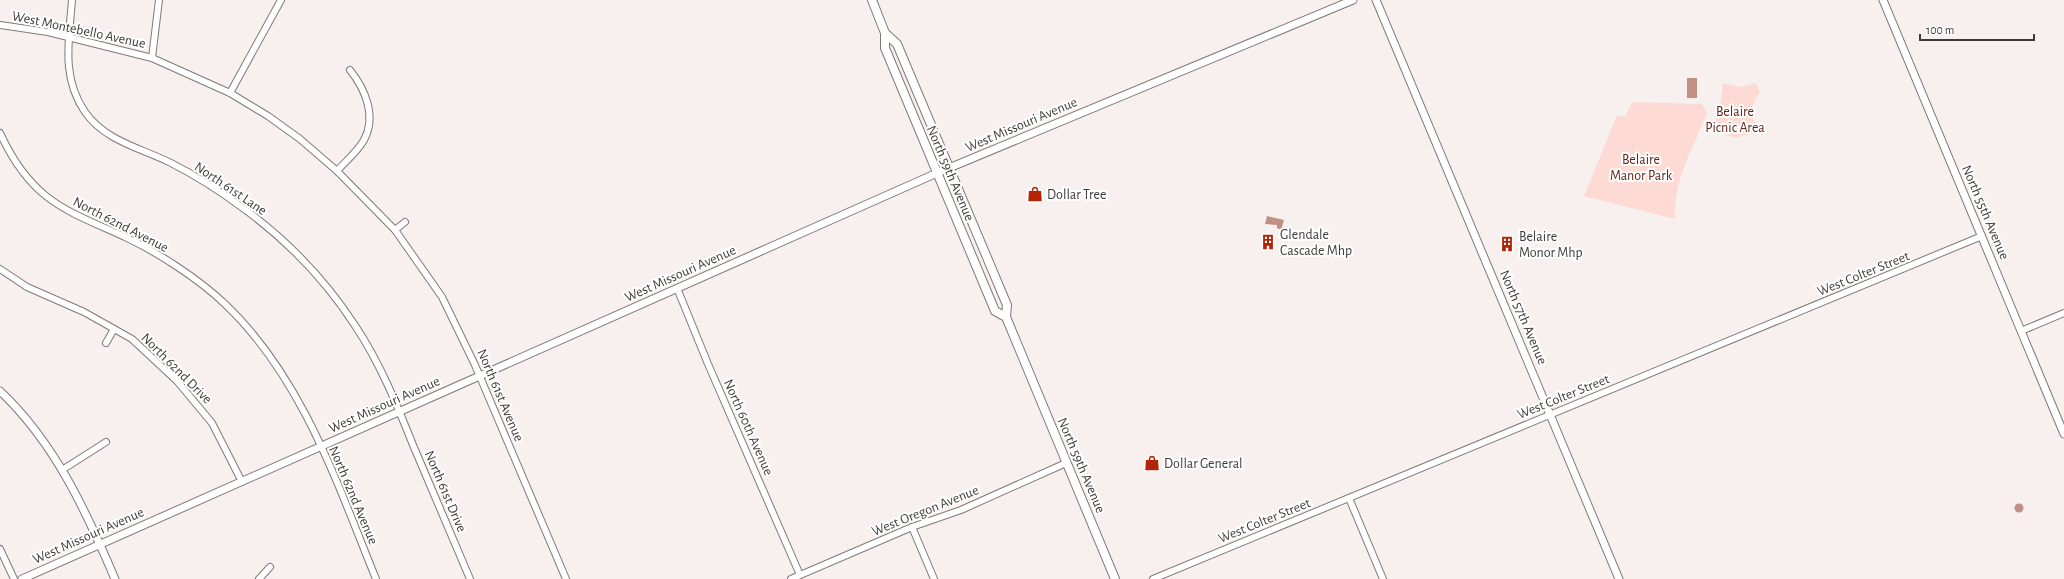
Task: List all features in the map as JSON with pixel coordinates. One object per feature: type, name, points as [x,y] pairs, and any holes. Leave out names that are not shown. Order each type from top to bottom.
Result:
[{"type":"main road","name":"North 59th Avenue","points":[[872,0],[885,33],[885,48],[995,311],[1006,317]]},
{"type":"main road","name":"North 59th Avenue","points":[[885,33],[897,44],[950,168],[1007,305],[1006,317],[1115,579]]},
{"type":"street","name":"North 61st Lane","points":[[72,0],[68,53],[70,78],[84,111],[106,133],[132,147],[171,163],[216,190],[247,211],[296,251],[330,291],[357,327],[400,412]]},
{"type":"street","points":[[152,58],[159,0]]},
{"type":"street","points":[[230,94],[281,0]]},
{"type":"street","name":"West Missouri Avenue","points":[[22,579],[937,173],[1353,0]]},
{"type":"street","name":"North 57th Avenue","points":[[1376,0],[1619,579]]},
{"type":"street","name":"North 55th Avenue","points":[[1883,0],[2064,434]]},
{"type":"street","name":"West Montebello Avenue","points":[[0,25],[70,37],[152,58],[230,94]]},
{"type":"street","points":[[337,171],[364,140],[369,127],[370,113],[366,98],[360,82],[350,70]]},
{"type":"street","name":"North 61st Avenue","points":[[230,94],[281,124],[337,171],[395,230],[442,297],[460,329],[566,579]]},
{"type":"street","name":"North 62nd Avenue","points":[[0,133],[16,164],[45,196],[66,210],[141,244],[181,270],[225,304],[257,340],[302,407],[376,579]]},
{"type":"street","points":[[395,230],[404,222]]},
{"type":"street","name":"West Colter Street","points":[[1153,579],[1982,236]]},
{"type":"street","name":"North 62nd Drive","points":[[0,269],[27,287],[84,312],[132,340],[197,403],[212,423],[242,482]]},
{"type":"street","name":"North 60th Avenue","points":[[677,288],[708,364],[800,575]]},
{"type":"street","points":[[2021,331],[2064,313]]},
{"type":"street","points":[[106,343],[114,329]]},
{"type":"street","points":[[0,391],[34,428],[62,470],[79,499],[115,579]]},
{"type":"street","name":"North 61st Drive","points":[[400,412],[470,579]]},
{"type":"street","points":[[62,470],[106,442]]},
{"type":"street","name":"West Oregon Avenue","points":[[791,579],[912,527],[961,510],[1066,463]]},
{"type":"street","points":[[1349,498],[1383,579]]},
{"type":"street","points":[[912,527],[934,579]]},
{"type":"street","points":[[0,549],[14,579]]},
{"type":"street","points":[[259,579],[270,567]]},
{"type":"green space","name":"Belaire Picnic Area","points":[[1723,83],[1740,87],[1756,83],[1760,92],[1752,108],[1752,116],[1759,132],[1735,138],[1713,129],[1720,108]]},
{"type":"green space","name":"Belaire Manor Park","points":[[1632,102],[1702,104],[1707,113],[1690,152],[1681,178],[1675,205],[1675,219],[1584,196],[1617,115],[1625,117]]},
{"type":"shaded area","points":[[1687,78],[1697,78],[1697,98],[1687,98]]},
{"type":"shaded area","points":[[1267,216],[1284,220],[1281,230],[1277,228],[1277,225],[1265,224]]},
{"type":"shaded area","points":[[2019,503],[2024,508],[2019,513],[2014,508]]},
{"type":"place","name":"Dollar Tree","points":[[1035,194]]},
{"type":"place","name":"Glendale Cascade Mhp","points":[[1268,242]]},
{"type":"place","name":"Belaire Monor Mhp","points":[[1507,244]]},
{"type":"place","name":"Dollar General","points":[[1152,463]]}]
